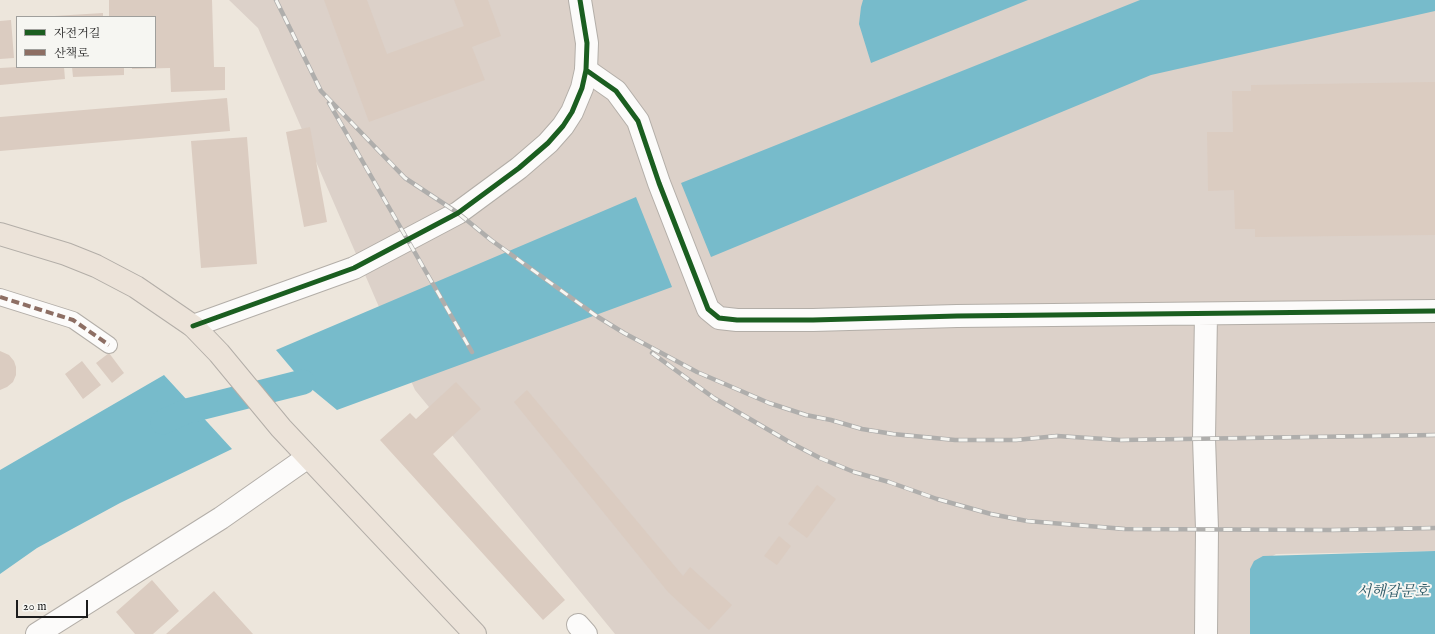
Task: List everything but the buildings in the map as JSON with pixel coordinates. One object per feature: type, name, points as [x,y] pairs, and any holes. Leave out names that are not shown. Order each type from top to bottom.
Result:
[{"type":"main road","points":[[0,234],[66,254],[96,266],[136,287],[193,326],[218,353],[281,428],[468,632]]},
{"type":"street","points":[[193,326],[354,268],[458,213],[519,168],[548,143],[563,126],[572,112],[582,88],[586,70],[587,43],[580,0]]},
{"type":"street","points":[[586,70],[616,91],[638,121],[659,183],[694,275],[708,309],[719,318],[737,320],[813,320],[957,316],[1435,311]]},
{"type":"street","points":[[0,297],[73,320],[109,345]]},
{"type":"street","points":[[1206,314],[1204,438],[1207,530],[1206,634]]},
{"type":"street","points":[[37,634],[221,518],[308,457]]},
{"type":"shaded area","points":[[229,0],[1435,0],[1435,551],[1276,554],[1250,569],[1250,634],[615,634],[415,390],[258,28]]},
{"type":"water","points":[[863,0],[1028,0],[871,63],[859,24]]},
{"type":"water","points":[[1140,0],[1435,0],[1435,11],[1151,75],[711,257],[681,183]]},
{"type":"water","points":[[636,197],[672,287],[337,410],[303,382],[276,350]]},
{"type":"water","points":[[164,375],[232,449],[120,503],[37,548],[0,574],[0,470]]},
{"type":"water","name":"서해갑문호","points":[[1435,551],[1435,634],[1250,634],[1250,569],[1254,561],[1263,556]]},
{"type":"waterway","points":[[163,422],[187,411],[303,382]]},
{"type":"railway","points":[[276,0],[321,91],[405,178],[458,213],[491,240],[598,317],[624,333],[697,372],[769,403],[806,415],[831,420],[862,429],[893,434],[955,440],[1016,440],[1057,436],[1121,440],[1435,435]]},
{"type":"railway","points":[[329,103],[472,352]]},
{"type":"railway","points":[[652,353],[714,398],[791,443],[820,458],[854,472],[889,482],[937,499],[991,514],[1027,521],[1125,529],[1332,530],[1435,528]]},
{"type":"marked path","points":[[0,297],[73,320],[109,345]]},
{"type":"cycle path","points":[[193,326],[354,268],[458,213],[519,168],[548,143],[563,126],[572,112],[582,88],[586,70],[587,43],[580,0]]},
{"type":"cycle path","points":[[586,70],[616,91],[638,121],[659,183],[708,309],[719,318],[737,320],[813,320],[957,316],[1435,311]]}]
